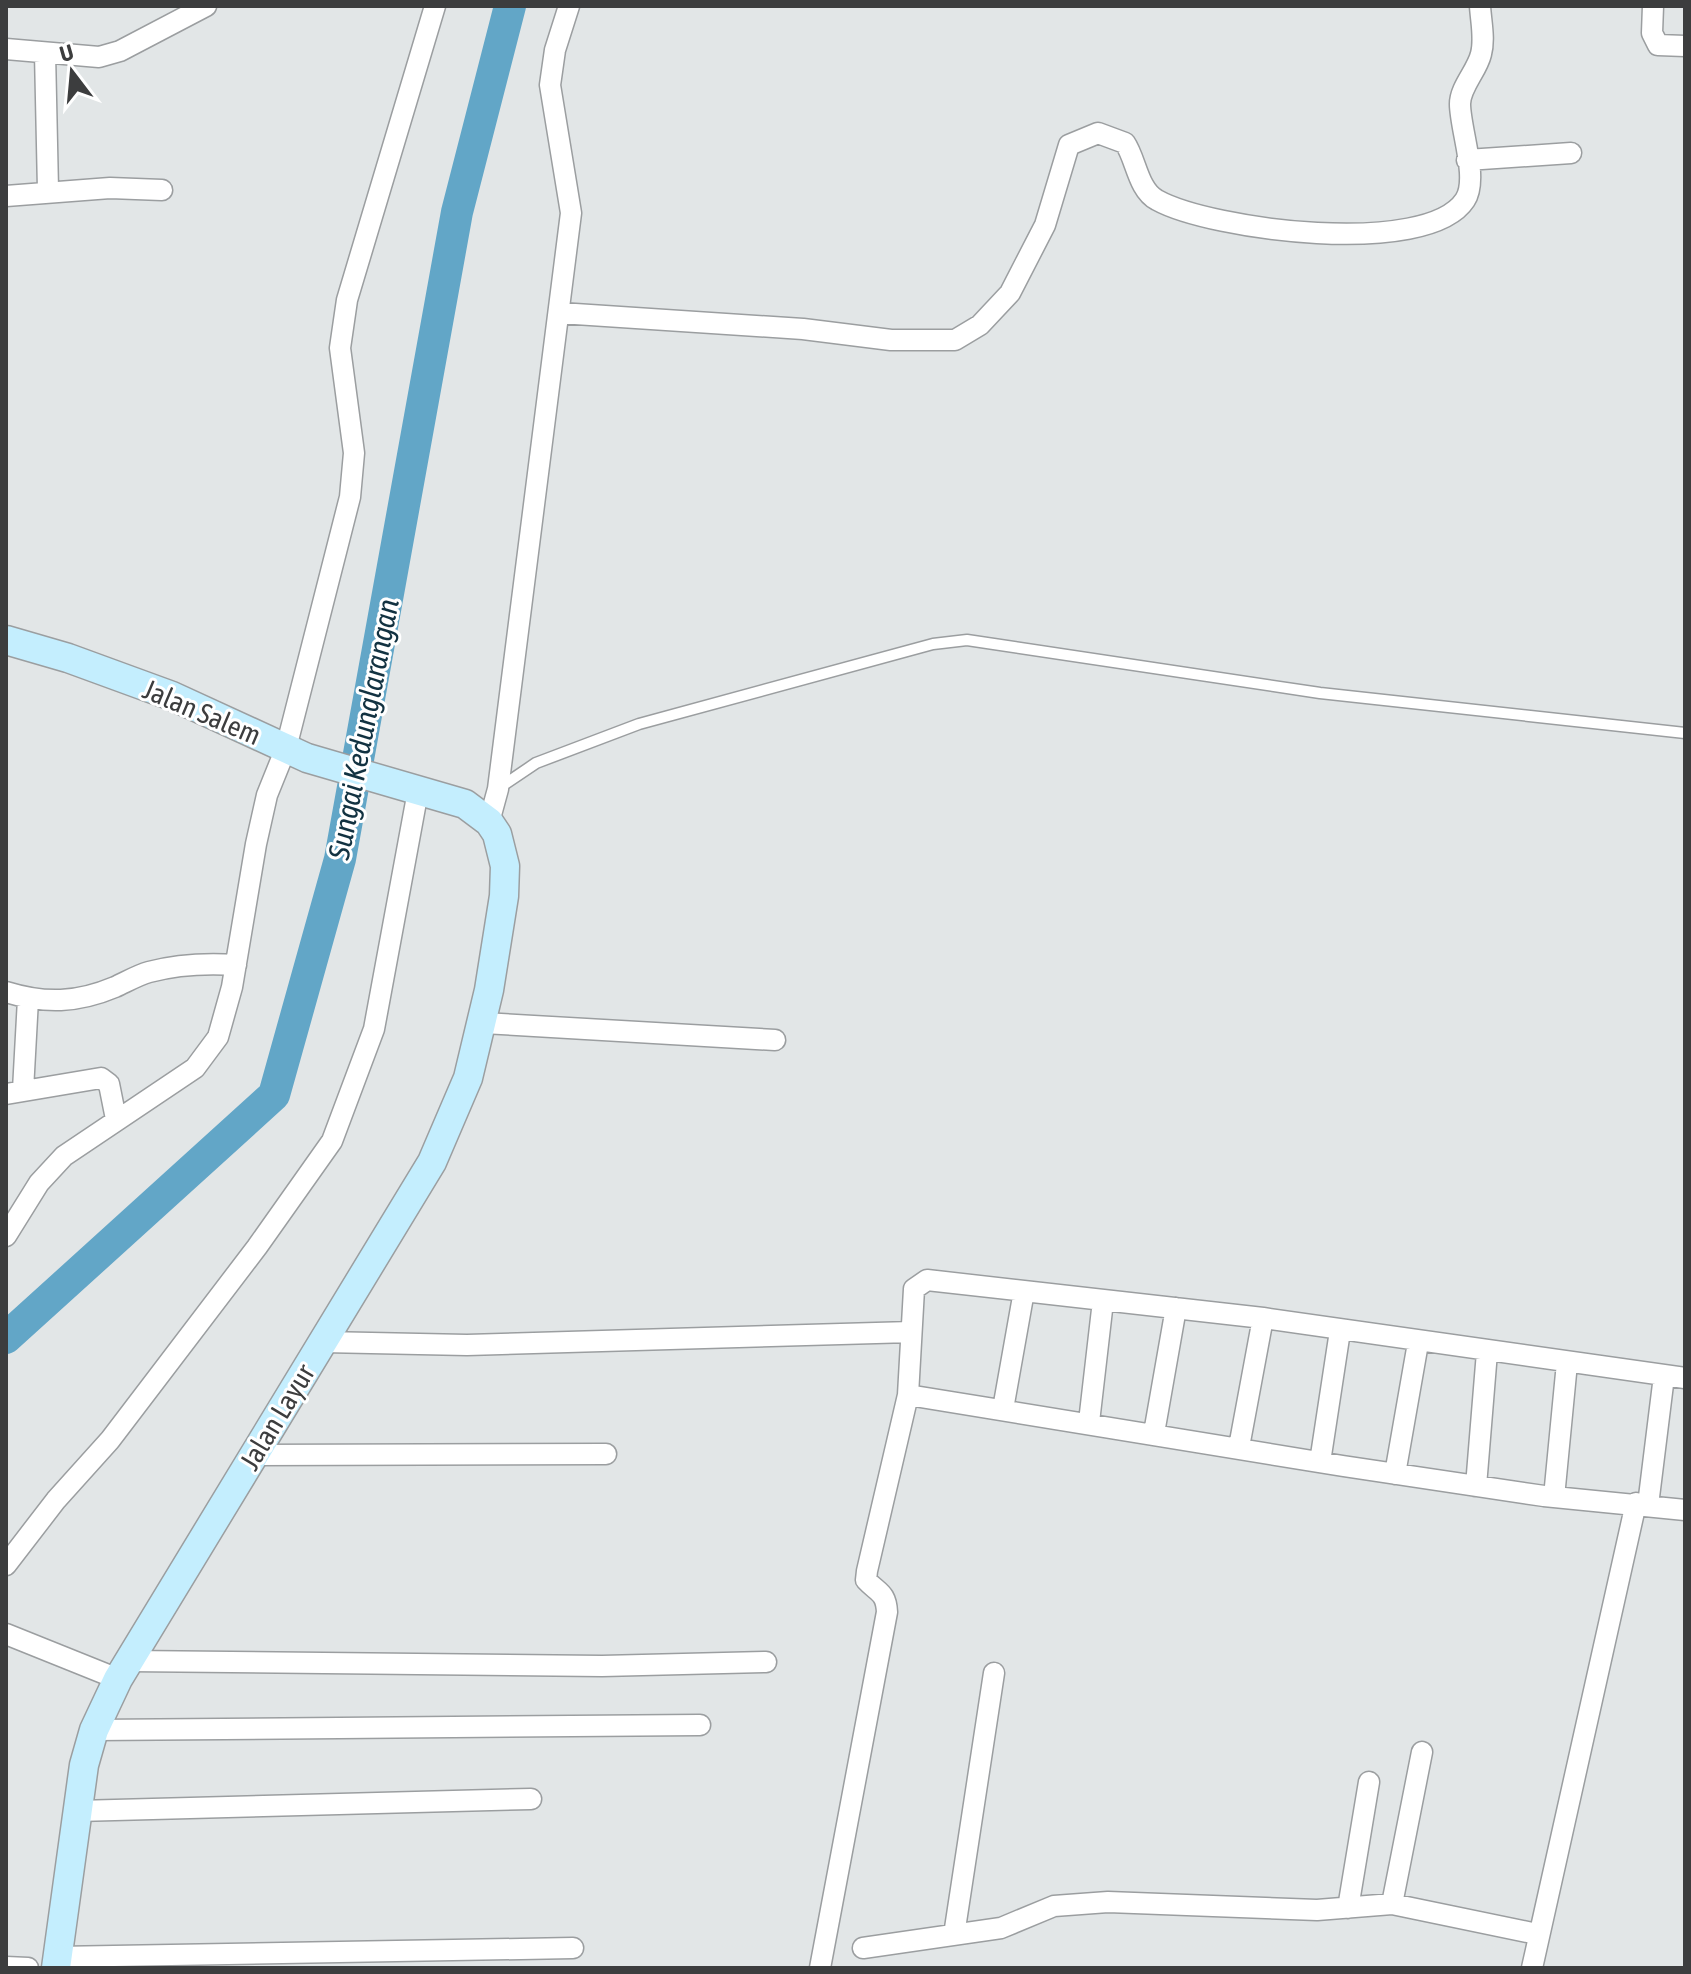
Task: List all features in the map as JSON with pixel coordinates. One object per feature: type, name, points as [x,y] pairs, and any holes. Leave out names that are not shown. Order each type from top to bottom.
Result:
[{"type":"street","points":[[6,49],[99,57],[120,51],[179,14],[206,6]]},
{"type":"street","points":[[6,1236],[39,1183],[64,1156],[195,1068],[218,1037],[236,965],[267,795],[297,753],[350,497],[354,453],[340,348],[347,300],[435,6]]},
{"type":"street","points":[[489,822],[498,789],[571,213],[550,85],[555,50],[569,6]]},
{"type":"street","points":[[560,313],[944,342],[980,325],[1010,293],[1045,225],[1069,145],[1087,134],[1107,134],[1125,143],[1146,189],[1155,199],[1212,218],[1255,227],[1332,234],[1390,232],[1443,218],[1467,197],[1467,160],[1460,103],[1481,55],[1480,6]]},
{"type":"street","points":[[1653,6],[1652,33],[1658,45],[1685,46]]},
{"type":"street","points":[[45,53],[48,190]]},
{"type":"street","points":[[1467,160],[1571,153]]},
{"type":"street","points":[[6,196],[48,190],[162,190]]},
{"type":"street","name":"Jalan Salem","points":[[6,640],[68,658],[172,696],[297,753],[465,804],[489,822]]},
{"type":"street","points":[[6,1565],[145,1394],[266,1236],[332,1141],[374,1029],[408,788]]},
{"type":"street","name":"Jalan Layur","points":[[56,1962],[84,1765],[94,1730],[124,1670],[432,1162],[468,1078],[483,1023],[504,896],[505,866],[497,834],[489,822]]},
{"type":"street","points":[[6,992],[28,999],[66,1002],[94,996],[145,973],[194,963],[236,965]]},
{"type":"street","points":[[28,999],[15,1092],[101,1078],[109,1084],[116,1119]]},
{"type":"street","points":[[483,1023],[775,1040]]},
{"type":"street","points":[[820,1968],[887,1612],[886,1599],[881,1590],[866,1580],[867,1571],[908,1395],[914,1289],[927,1280],[1263,1318],[1418,1343],[1666,1376],[1642,1504],[1537,1934],[1532,1968]]},
{"type":"street","points":[[1003,1409],[1024,1291]]},
{"type":"street","points":[[1089,1422],[1103,1301]]},
{"type":"street","points":[[1154,1433],[1176,1308]]},
{"type":"street","points":[[1239,1447],[1263,1318]]},
{"type":"street","points":[[1320,1462],[1340,1331]]},
{"type":"street","points":[[323,1342],[467,1345],[911,1332]]},
{"type":"street","points":[[1395,1474],[1418,1343]]},
{"type":"street","points":[[1476,1486],[1487,1352]]},
{"type":"street","points":[[1554,1497],[1567,1363]]},
{"type":"street","points":[[908,1395],[1476,1486],[1685,1510]]},
{"type":"street","points":[[255,1455],[606,1454]]},
{"type":"street","points":[[6,1634],[124,1670],[766,1662]]},
{"type":"street","points":[[954,1935],[994,1673]]},
{"type":"street","points":[[94,1730],[700,1725]]},
{"type":"street","points":[[1392,1904],[1422,1752]]},
{"type":"street","points":[[1348,1908],[1369,1782]]},
{"type":"street","points":[[77,1811],[531,1799]]},
{"type":"street","points":[[863,1948],[1001,1928],[1054,1906],[1108,1902],[1317,1910],[1392,1904],[1537,1934]]},
{"type":"street","points":[[56,1962],[573,1948]]},
{"type":"street","points":[[6,1967],[28,1968]]},
{"type":"lane","points":[[498,789],[536,763],[639,724],[933,644],[967,640],[1320,693],[1685,733]]},
{"type":"waterway","name":"Sungai Kedunglarangan","points":[[6,1338],[274,1095],[340,859],[457,212],[510,6]]}]
